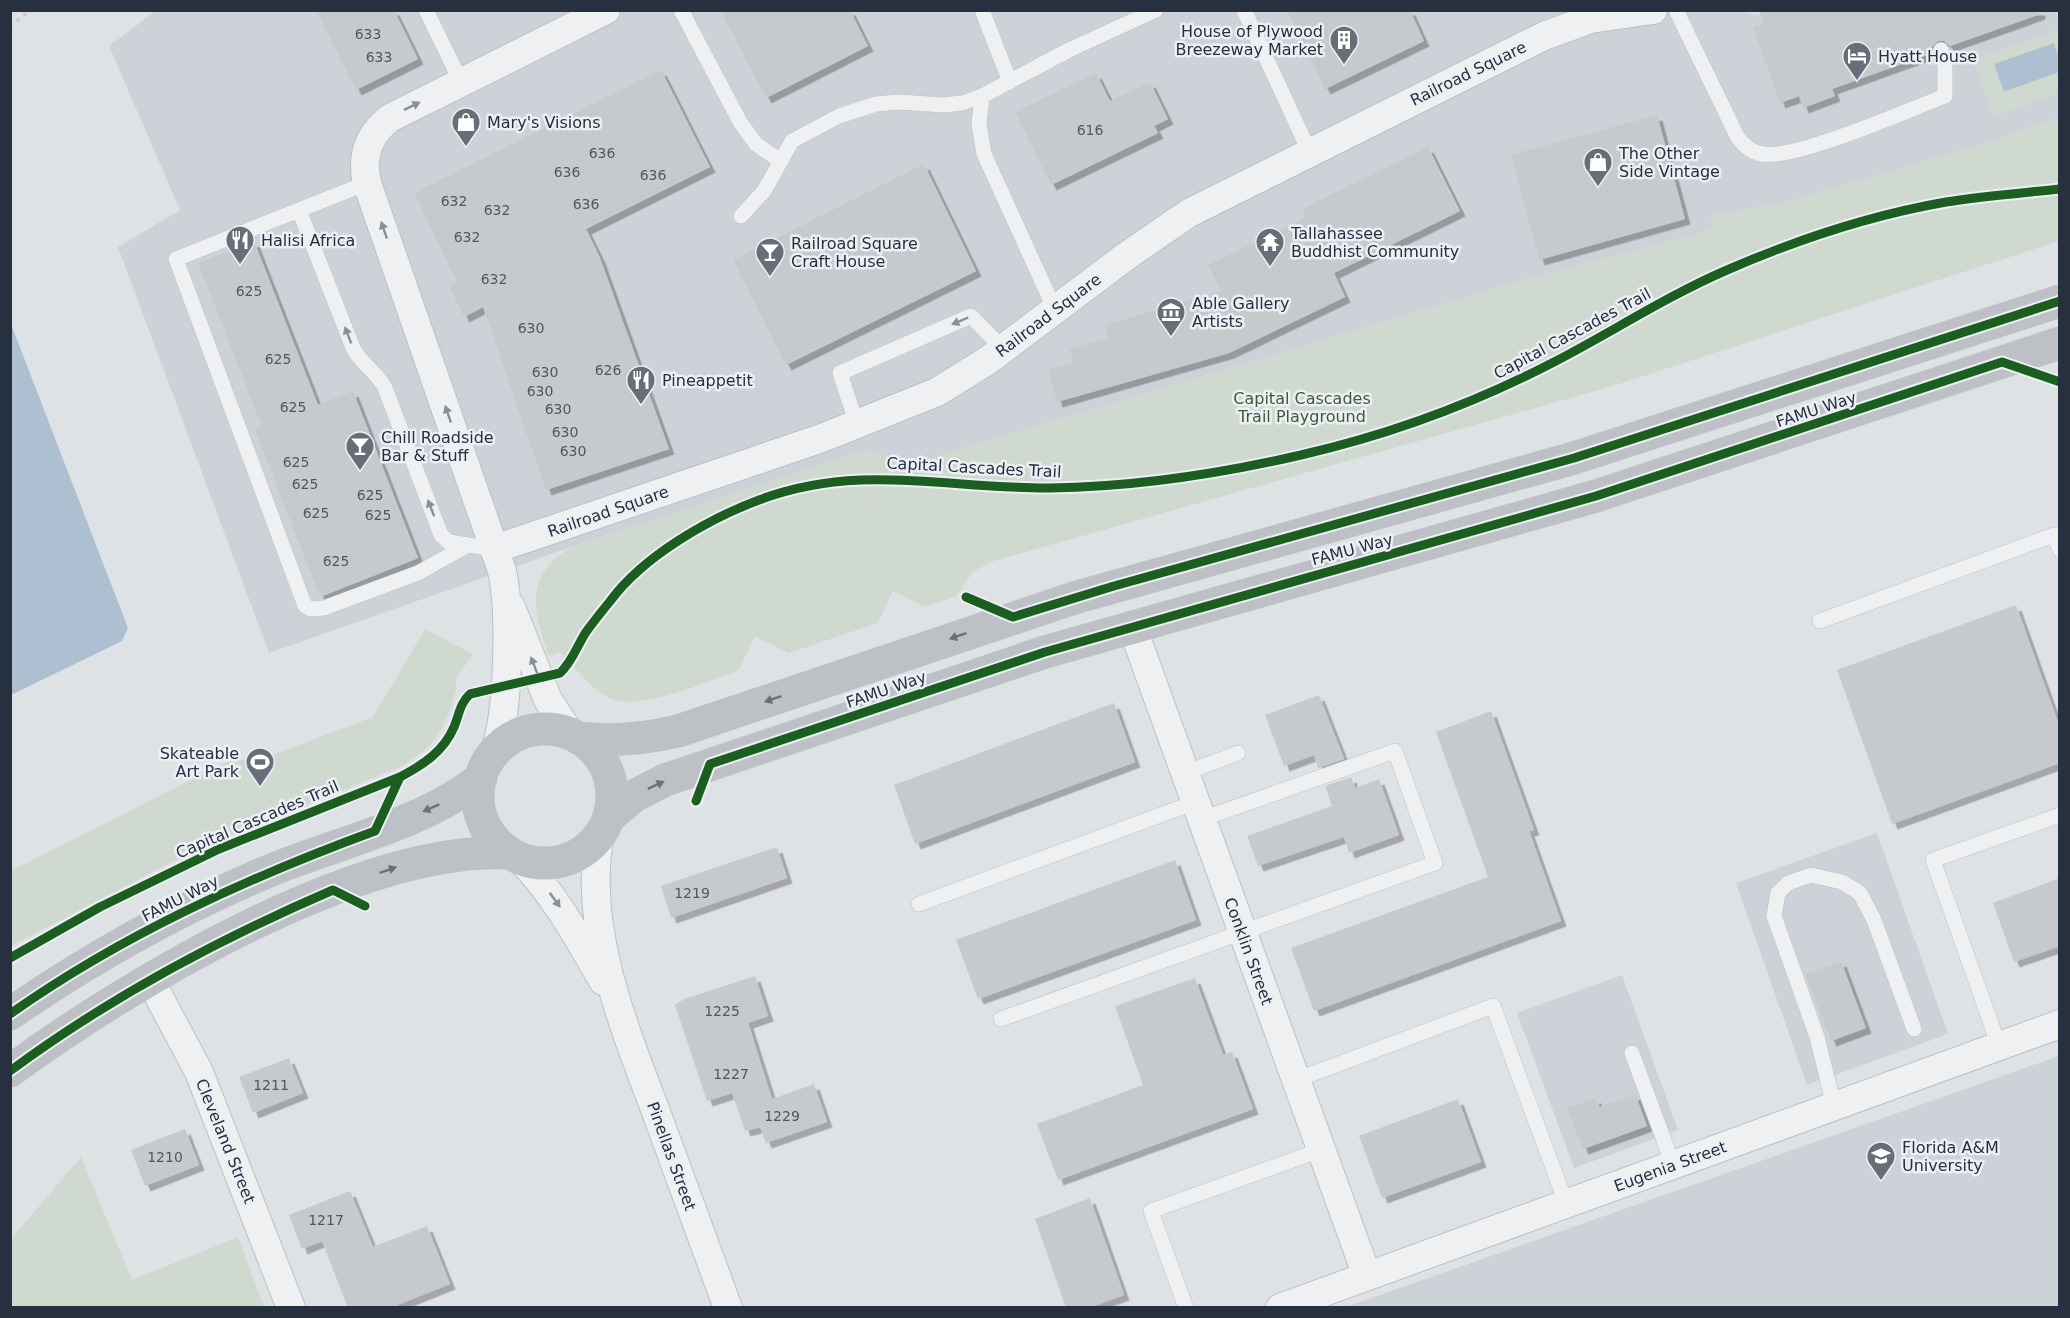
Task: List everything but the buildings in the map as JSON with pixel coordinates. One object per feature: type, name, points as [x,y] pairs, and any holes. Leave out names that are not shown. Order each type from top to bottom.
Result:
[{"type":"street","name":"Railroad Square","points":[[481,547],[857,425],[937,392],[1003,349],[1167,227],[1214,199],[1529,43],[1575,17],[1653,10]]},
{"type":"street","points":[[590,14],[399,112],[377,129],[368,142],[365,158],[367,183],[481,547],[506,594],[548,700],[574,736],[594,750],[609,776],[612,796],[605,826]]},
{"type":"street","name":"FAMU Way","points":[[10,1014],[100,957],[194,906],[267,873],[441,804],[488,766],[523,733],[548,729],[600,741],[634,740],[678,731],[1084,595],[1574,458],[2060,301]]},
{"type":"street","name":"FAMU Way","points":[[10,1071],[87,1018],[150,980],[276,915],[376,874],[440,856],[480,852],[513,855],[547,863],[567,860],[586,849],[634,796],[665,780],[989,670],[1132,626],[1596,496],[2060,343]]},
{"type":"street","points":[[506,594],[504,715],[479,804],[483,820],[491,836],[513,855]]},
{"type":"street","name":"Conklin Street","points":[[1132,626],[1367,1276]]},
{"type":"street","name":"Pinellas Street","points":[[605,826],[595,864],[596,900],[616,1004]]},
{"type":"street","name":"Pinellas Street","points":[[513,855],[538,878],[564,911],[616,1004],[728,1308]]},
{"type":"street","name":"Cleveland Street","points":[[150,980],[199,1072],[291,1308]]},
{"type":"street","name":"Eugenia Street","points":[[1280,1308],[2060,1024]]},
{"type":"lane","points":[[426,10],[461,82]]},
{"type":"lane","points":[[681,10],[740,122],[756,144],[780,160]]},
{"type":"lane","points":[[982,10],[1010,82]]},
{"type":"lane","points":[[741,216],[764,191],[792,141],[857,109],[899,102],[943,105],[982,96],[1070,50],[1156,10]]},
{"type":"lane","points":[[1244,10],[1309,152]]},
{"type":"lane","points":[[1676,10],[1737,136],[1752,151],[1772,154],[1792,152],[1945,96],[1945,65],[1941,50]]},
{"type":"lane","points":[[982,96],[979,124],[984,154],[1055,310]]},
{"type":"lane","points":[[367,183],[176,259],[302,600],[310,609],[324,608],[481,547]]},
{"type":"lane","points":[[299,210],[353,348],[358,358],[374,372],[385,388],[441,535],[449,542],[481,547]]},
{"type":"lane","points":[[857,425],[840,373],[971,316],[1003,349]]},
{"type":"lane","points":[[1820,621],[2054,535],[2060,550]]},
{"type":"lane","points":[[919,904],[1199,811],[1395,751],[1435,863],[1001,1019]]},
{"type":"lane","points":[[1185,773],[1238,753]]},
{"type":"lane","points":[[1999,1046],[1933,860],[2060,815]]},
{"type":"lane","points":[[1834,1106],[1817,1037],[1774,916],[1778,893],[1788,883],[1811,875],[1842,882],[1860,893],[1874,920],[1914,1029]]},
{"type":"lane","points":[[1296,1080],[1493,1006],[1566,1203]]},
{"type":"lane","points":[[1632,1053],[1674,1165]]},
{"type":"lane","points":[[1186,1308],[1151,1211],[1321,1150]]},
{"type":"shaded area","points":[[157,10],[1736,10],[1758,15],[1767,10],[2059,10],[2060,117],[1980,145],[1780,204],[1711,215],[1715,229],[1517,282],[912,464],[866,450],[574,546],[269,653],[118,247],[180,210],[109,46]]},
{"type":"shaded area","points":[[1877,833],[1948,1034],[1807,1085],[1736,883]]},
{"type":"shaded area","points":[[1622,975],[1678,1130],[1574,1168],[1517,1013]]},
{"type":"shaded area","name":"Florida A&M University","points":[[2059,1056],[2059,1307],[1346,1307]]},
{"type":"green space","points":[[2059,29],[2059,93],[1993,117],[1973,60]]},
{"type":"green space","name":"Capital Cascades Trail Playground","points":[[2059,117],[2059,241],[1613,386],[990,562],[973,572],[956,596],[925,607],[893,591],[878,623],[789,653],[755,636],[739,670],[654,699],[636,702],[607,697],[594,688],[560,652],[549,656],[543,639],[536,608],[536,594],[540,581],[547,568],[574,546],[866,449],[912,464],[1517,282],[1715,229],[1710,215],[1782,203],[1980,145]]},
{"type":"green space","name":"Skateable Art Park","points":[[425,629],[473,654],[455,680],[457,686],[444,725],[422,752],[398,768],[195,850],[11,946],[11,871],[228,761],[267,757],[373,717]]},
{"type":"green space","points":[[81,1157],[132,1280],[238,1237],[264,1307],[11,1307],[11,1239]]},
{"type":"water","points":[[2054,43],[2059,59],[2059,72],[2004,92],[1994,64]]},
{"type":"water","points":[[11,324],[128,628],[122,641],[11,695]]},
{"type":"railway","points":[[10,27],[30,10]]},
{"type":"cycle path","name":"Capital Cascades Trail","points":[[10,958],[100,907],[219,849],[400,777],[417,768],[445,743],[462,705],[470,694],[560,673],[595,620],[641,568],[698,528],[759,500],[796,489],[833,482],[868,480],[1050,488],[1113,485],[1208,474],[1301,455],[1398,428],[1493,391],[1554,362],[1705,280],[1807,239],[1862,221],[1918,207],[1974,198],[2060,189]]},
{"type":"cycle path","points":[[966,597],[1013,617],[1114,586],[1574,458],[2060,301]]},
{"type":"cycle path","points":[[696,801],[710,764],[1045,652],[1596,496],[2002,362],[2060,382]]},
{"type":"cycle path","points":[[10,1014],[96,959],[186,910],[280,868],[375,831],[400,777]]},
{"type":"cycle path","points":[[10,1071],[126,994],[207,949],[290,909],[333,890],[365,906]]},
{"type":"place","name":"House of Plywood Breezeway Market","points":[[1344,66]]},
{"type":"place","name":"Hyatt House","points":[[1857,82]]},
{"type":"place","name":"Mary's Visions","points":[[466,148]]},
{"type":"place","name":"The Other Side Vintage","points":[[1598,188]]},
{"type":"place","name":"Halisi Africa","points":[[240,266]]},
{"type":"place","name":"Tallahassee Buddhist Community","points":[[1270,268]]},
{"type":"place","name":"Railroad Square Craft House","points":[[770,278]]},
{"type":"place","name":"Able Gallery Artists","points":[[1171,338]]},
{"type":"place","name":"Pineappetit","points":[[641,406]]},
{"type":"place","name":"Chill Roadside Bar & Stuff","points":[[360,472]]},
{"type":"place","name":"Skateable Art Park","points":[[260,788]]},
{"type":"place","name":"Florida A&M University","points":[[1881,1182]]}]
